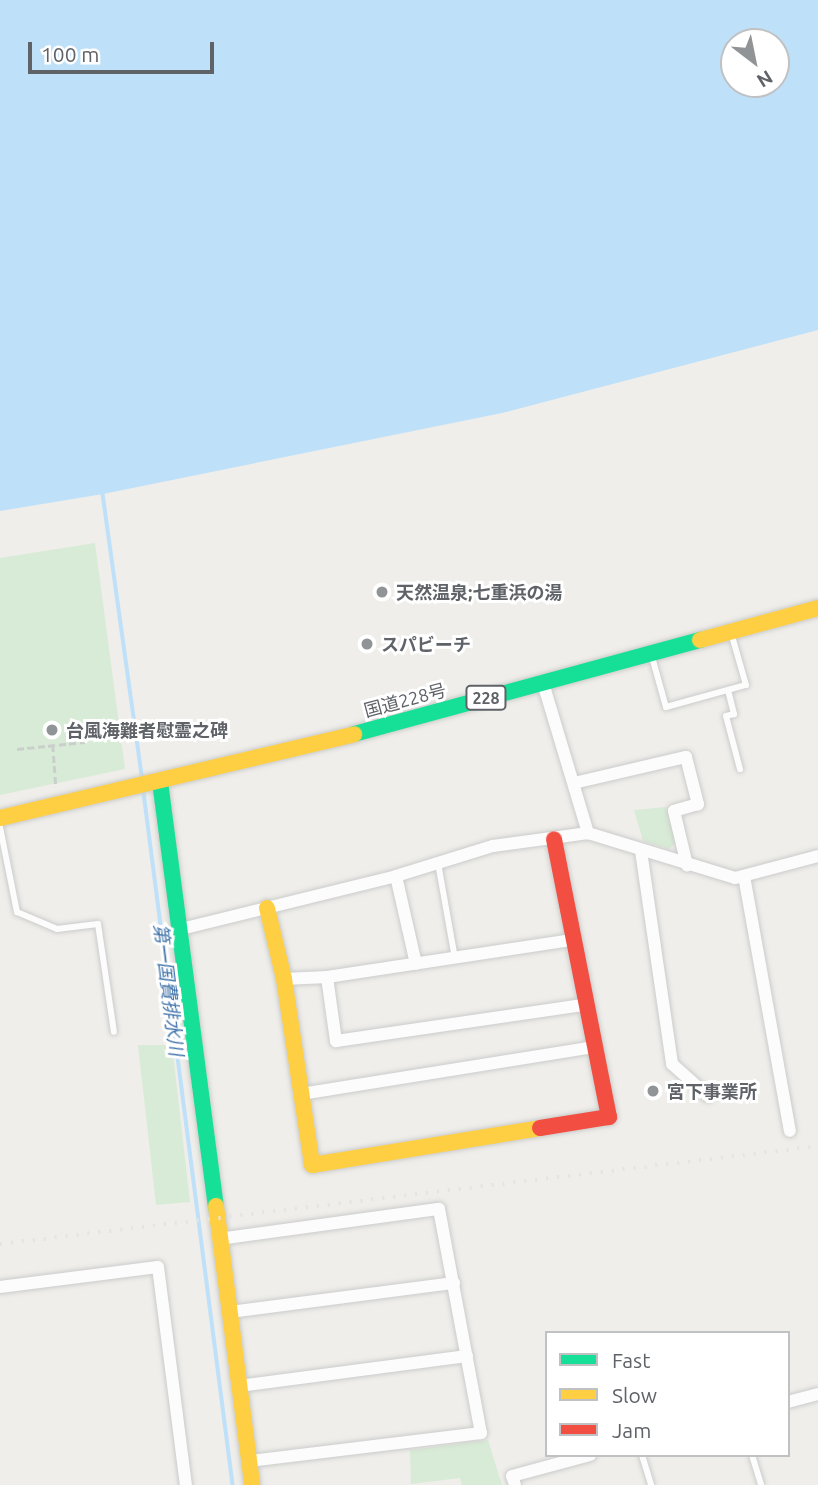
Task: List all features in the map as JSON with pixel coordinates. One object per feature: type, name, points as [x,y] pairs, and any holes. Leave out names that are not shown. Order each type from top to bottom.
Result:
[{"type":"main road","name":"国道228号","points":[[0,818],[156,782],[542,683],[818,608]]},
{"type":"main road","points":[[156,782],[181,929],[252,1485]]},
{"type":"main road","points":[[267,908],[284,979],[312,1166],[609,1117],[584,1005],[554,838]]},
{"type":"street","points":[[542,683],[588,833]]},
{"type":"street","points":[[573,783],[686,758],[698,804],[674,811],[687,865]]},
{"type":"street","points":[[181,929],[396,876],[493,846],[588,833],[734,878],[818,856]]},
{"type":"street","points":[[641,851],[672,1063],[708,1096]]},
{"type":"street","points":[[396,876],[416,964]]},
{"type":"street","points":[[744,876],[790,1131]]},
{"type":"street","points":[[284,979],[327,977],[572,940]]},
{"type":"street","points":[[327,977],[336,1041],[584,1005]]},
{"type":"street","points":[[301,1094],[593,1047]]},
{"type":"street","points":[[219,1240],[439,1209],[481,1433],[249,1461]]},
{"type":"street","points":[[0,1287],[159,1267],[186,1485]]},
{"type":"street","points":[[230,1312],[454,1283]]},
{"type":"street","points":[[239,1386],[467,1356]]},
{"type":"street","points":[[790,1401],[818,1394]]},
{"type":"street","points":[[515,1485],[513,1476],[583,1457]]},
{"type":"lane","points":[[651,653],[666,707],[728,690],[746,685],[731,631]]},
{"type":"lane","points":[[728,690],[734,714],[726,716],[740,769]]},
{"type":"lane","points":[[0,827],[18,912],[57,929],[99,924],[114,1032]]},
{"type":"lane","points":[[438,863],[455,958]]},
{"type":"lane","points":[[643,1457],[651,1485]]},
{"type":"lane","points":[[753,1457],[761,1485]]},
{"type":"path","points":[[17,749],[85,742]]},
{"type":"path","points":[[53,745],[58,806]]},
{"type":"green space","points":[[95,543],[125,769],[0,795],[0,558]]},
{"type":"green space","points":[[666,807],[677,842],[669,849],[643,841],[634,810]]},
{"type":"green space","points":[[138,1045],[172,1045],[190,1202],[156,1205]]},
{"type":"green space","points":[[488,1440],[502,1485],[462,1485],[460,1478],[411,1484],[410,1450]]},
{"type":"water","points":[[0,0],[818,0],[818,330],[502,413],[103,494],[0,511]]},
{"type":"waterway","name":"第一国費排水川","points":[[103,494],[142,775]]},
{"type":"waterway","name":"第一国費排水川","points":[[144,793],[233,1485]]},
{"type":"railway","points":[[0,1244],[818,1146]]},
{"type":"traffic: fast","points":[[354,734],[700,640]]},
{"type":"traffic: fast","points":[[160,782],[216,1206]]},
{"type":"traffic: slow","points":[[700,640],[818,608]]},
{"type":"traffic: slow","points":[[0,818],[354,734]]},
{"type":"traffic: slow","points":[[267,908],[284,979],[312,1165],[540,1128]]},
{"type":"traffic: slow","points":[[216,1206],[252,1485]]},
{"type":"traffic: jam","points":[[540,1128],[609,1117],[554,839]]},
{"type":"place","name":"天然温泉;七重浜の湯","points":[[382,592]]},
{"type":"place","name":"スパビーチ","points":[[367,644]]},
{"type":"place","name":"台風海難者慰霊之碑","points":[[52,730]]},
{"type":"place","name":"宮下事業所","points":[[653,1091]]}]
